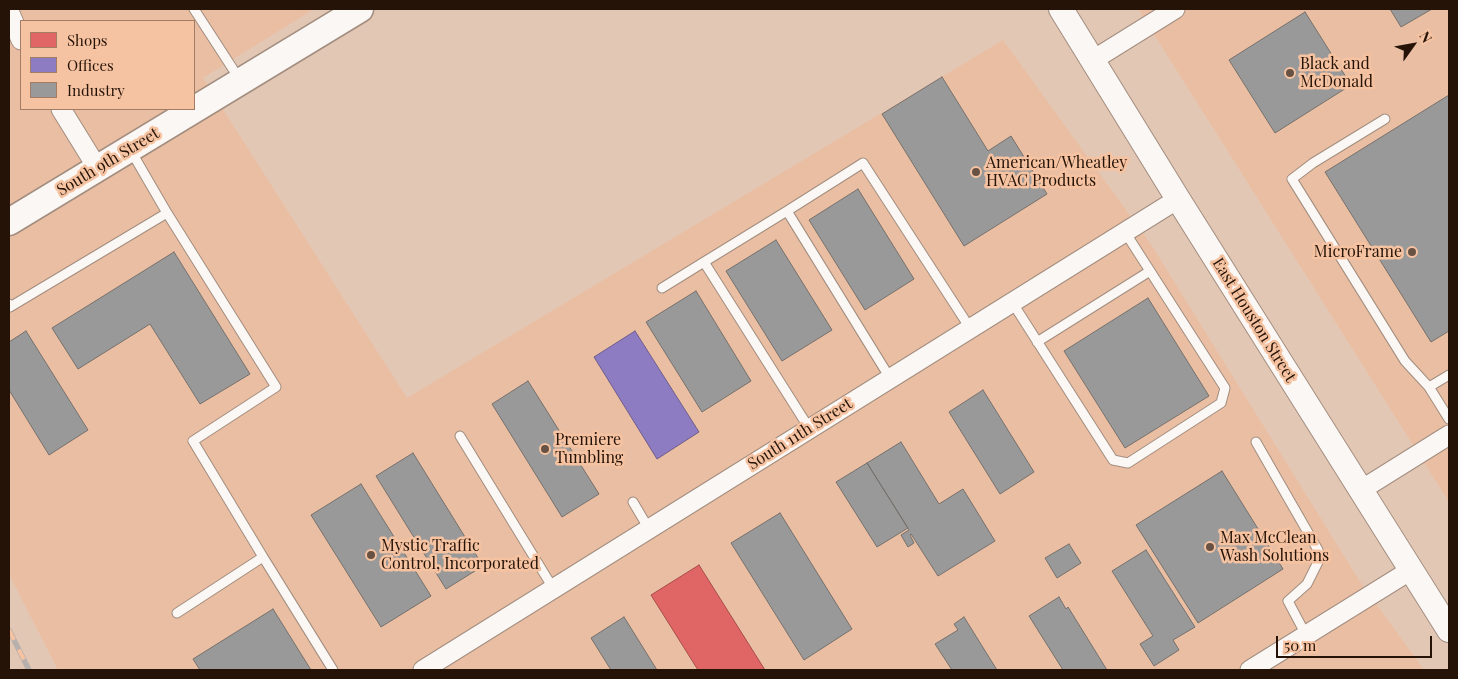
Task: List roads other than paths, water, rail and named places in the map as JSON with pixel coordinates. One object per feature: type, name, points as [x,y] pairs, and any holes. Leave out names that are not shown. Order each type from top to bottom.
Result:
[{"type":"main road","name":"South 9th Street","points":[[195,109],[360,9]]},
{"type":"main road","name":"South 9th Street","points":[[9,222],[194,110]]},
{"type":"street","name":"East Houston Street","points":[[1062,9],[1178,199],[1449,630]]},
{"type":"street","points":[[1072,9],[1078,34]]},
{"type":"street","points":[[1094,60],[1175,9]]},
{"type":"street","points":[[9,11],[20,38]]},
{"type":"street","points":[[62,110],[98,169]]},
{"type":"street","name":"South 11th Street","points":[[423,670],[1178,199]]},
{"type":"street","points":[[1361,490],[1449,435]]},
{"type":"street","points":[[1250,670],[1411,570]]},
{"type":"lane","points":[[194,9],[241,81]]},
{"type":"lane","points":[[1386,119],[1313,162],[1292,179],[1405,361],[1429,387],[1449,419]]},
{"type":"lane","points":[[130,149],[167,213],[276,387],[193,441],[333,670]]},
{"type":"lane","points":[[662,288],[864,163],[970,328]]},
{"type":"lane","points":[[787,211],[890,378]]},
{"type":"lane","points":[[9,304],[10,307],[167,213]]},
{"type":"lane","points":[[1012,302],[1113,460],[1128,463],[1221,403],[1225,388],[1125,232]]},
{"type":"lane","points":[[704,262],[809,428]]},
{"type":"lane","points":[[1037,342],[1150,271]]},
{"type":"lane","points":[[1429,387],[1449,375]]},
{"type":"lane","points":[[460,436],[553,588]]},
{"type":"lane","points":[[1256,442],[1318,550],[1319,560],[1307,584],[1288,601],[1306,635]]},
{"type":"lane","points":[[633,502],[648,529]]},
{"type":"lane","points":[[177,613],[263,557]]},
{"type":"railway","points":[[9,630],[29,670]]},
{"type":"place","name":"Black and McDonald","points":[[1290,73]]},
{"type":"place","name":"American/Wheatley HVAC Products","points":[[976,172]]},
{"type":"place","name":"MicroFrame","points":[[1412,252]]},
{"type":"place","name":"Premiere Tumbling","points":[[545,449]]},
{"type":"place","name":"Max McClean Wash Solutions","points":[[1210,547]]},
{"type":"place","name":"Mystic Traffic Control, Incorporated","points":[[371,555]]}]
